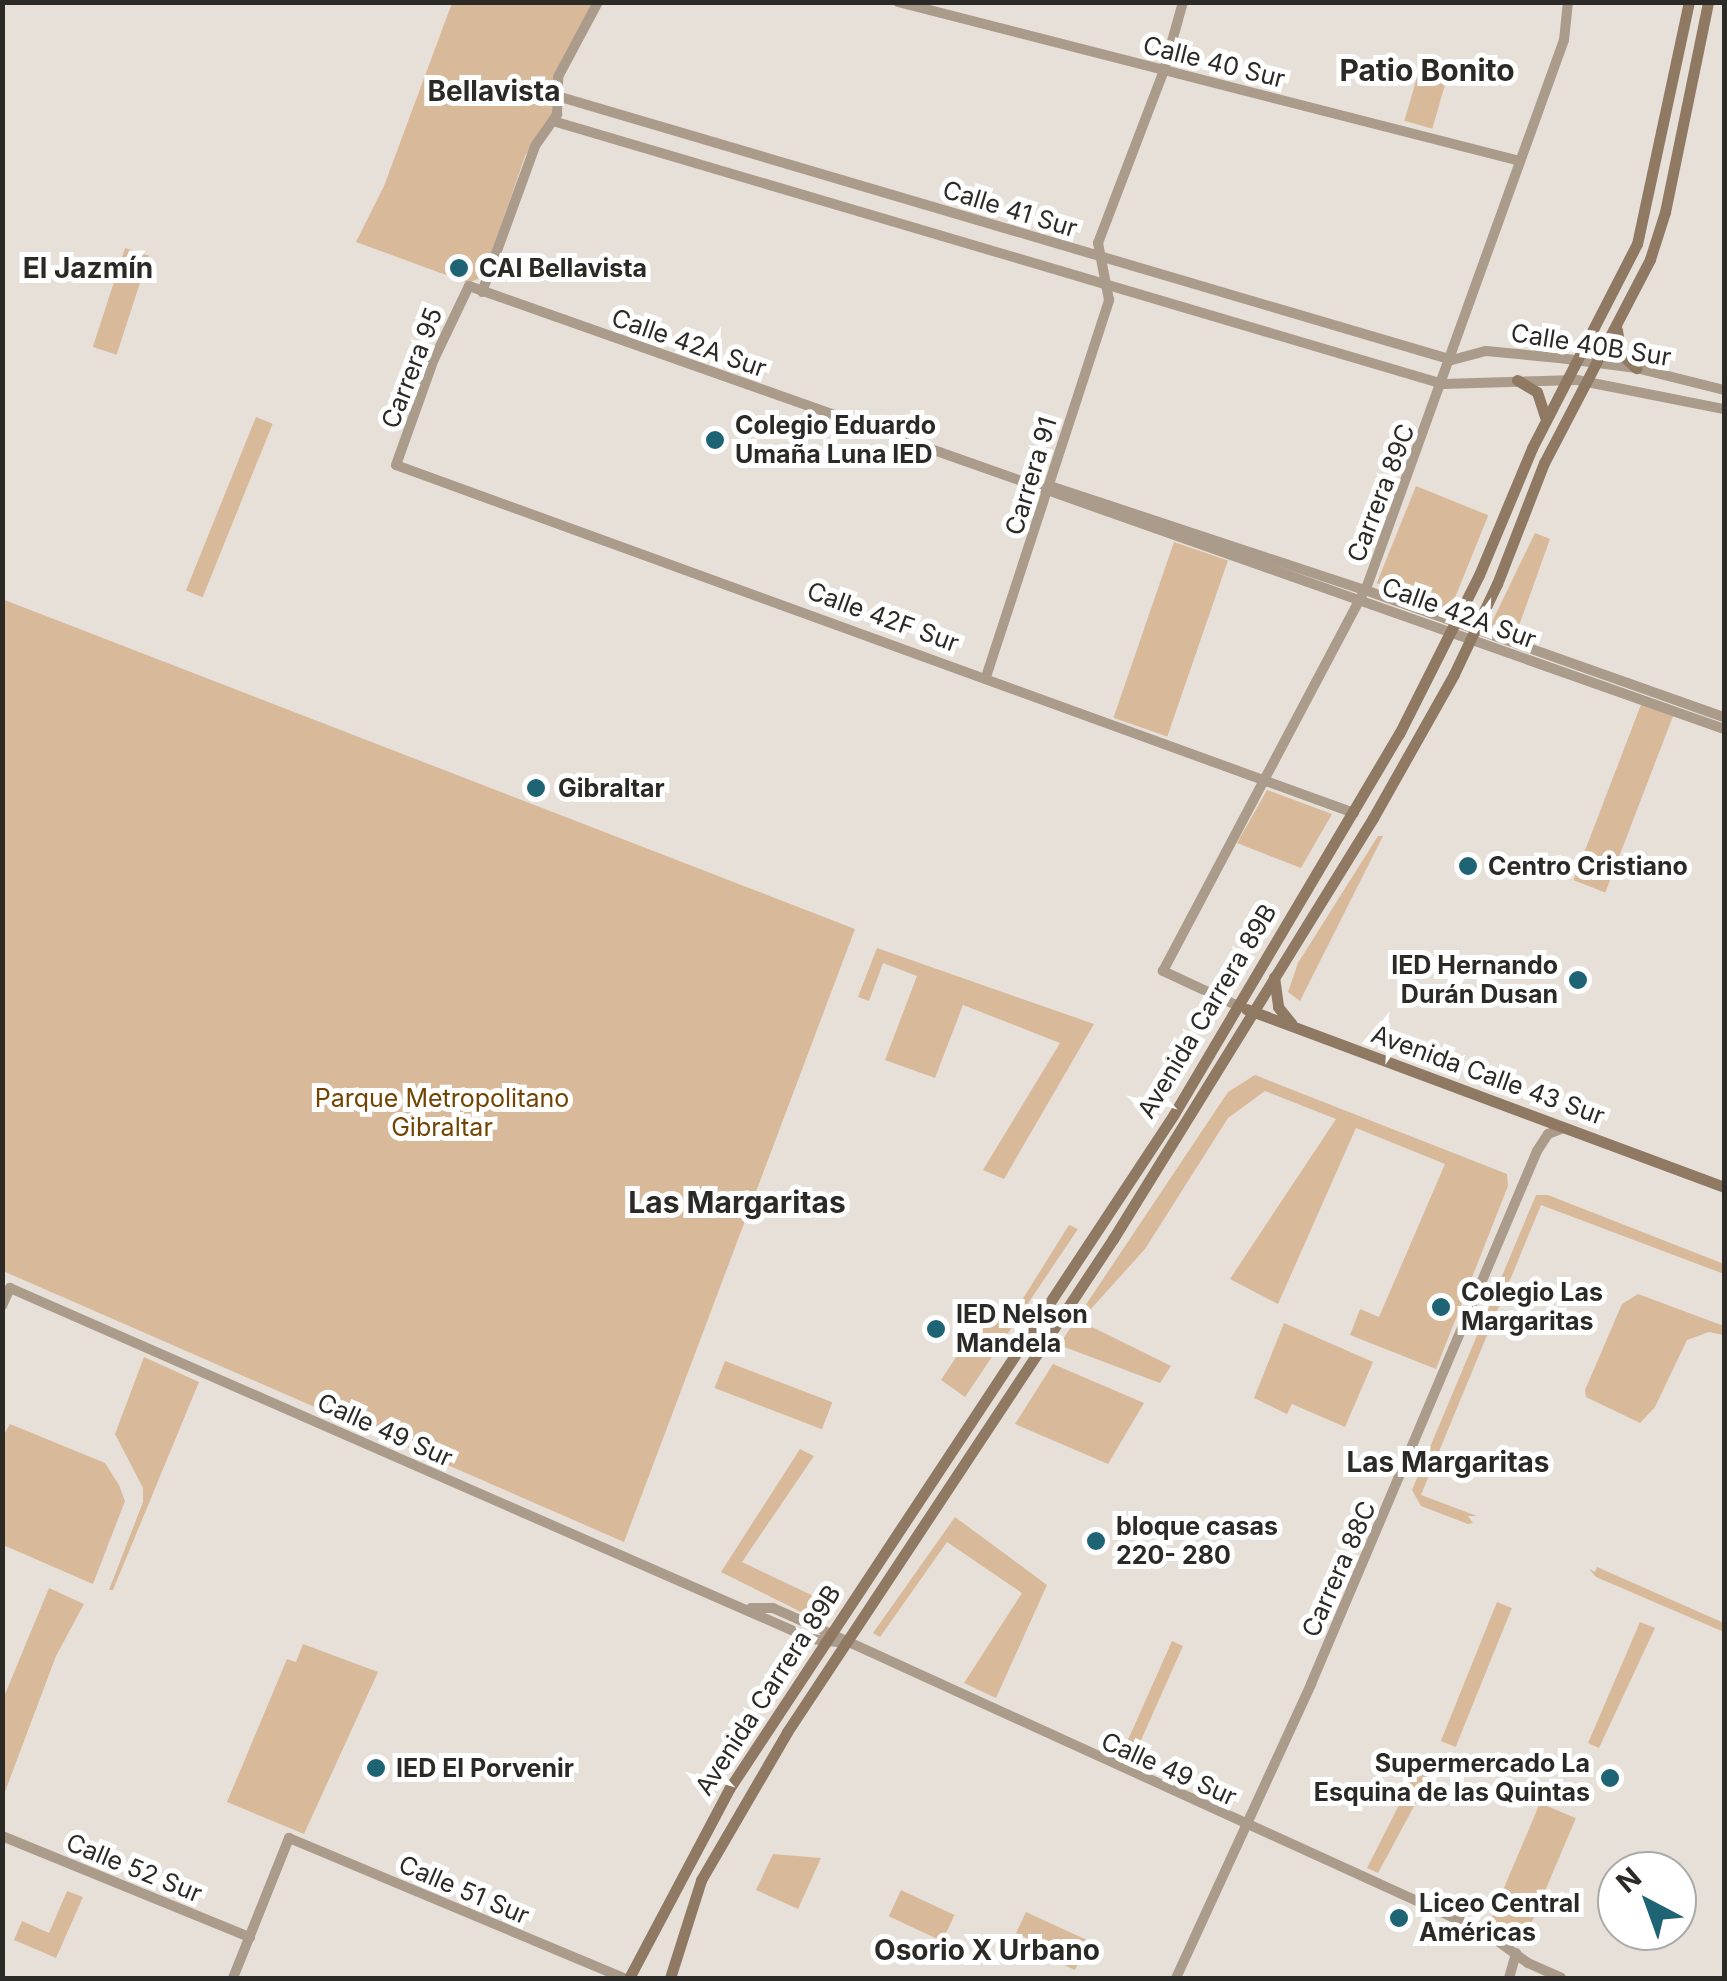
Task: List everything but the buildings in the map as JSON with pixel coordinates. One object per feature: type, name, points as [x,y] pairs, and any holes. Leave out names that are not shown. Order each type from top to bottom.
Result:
[{"type":"main road","name":"Avenida Carrera 89B","points":[[629,1978],[729,1789],[1174,1114],[1354,813],[1454,627],[1546,420],[1618,286],[1643,225],[1689,2]]},
{"type":"main road","name":"Avenida Carrera 89B","points":[[668,1978],[707,1868],[844,1643],[1104,1254],[1373,818],[1474,634],[1544,464],[1650,259],[1662,224],[1708,2]]},
{"type":"main road","points":[[1618,322],[1618,347],[1636,368]]},
{"type":"main road","points":[[1517,380],[1537,392],[1546,420]]},
{"type":"main road","points":[[1274,976],[1278,1007],[1299,1028]]},
{"type":"main road","name":"Avenida Calle 43 Sur","points":[[1236,1005],[1724,1187]]},
{"type":"street","points":[[482,292],[528,162],[553,122],[558,77],[598,2]]},
{"type":"street","name":"Calle 40 Sur","points":[[898,2],[1520,160]]},
{"type":"street","points":[[1109,285],[1098,256],[1098,244],[1164,70],[1183,2]]},
{"type":"street","name":"Carrera 89C","points":[[1236,1005],[1164,971],[1363,594],[1452,360],[1564,40],[1568,2]]},
{"type":"street","name":"Calle 41 Sur","points":[[558,96],[1452,360]]},
{"type":"street","name":"Calle 41 Sur","points":[[553,122],[1443,384]]},
{"type":"street","name":"Carrera 91","points":[[986,676],[1107,307],[1109,285]]},
{"type":"street","name":"Calle 42A Sur","points":[[468,286],[1010,477],[1724,717]]},
{"type":"street","name":"Carrera 95","points":[[396,465],[434,360],[468,286]]},
{"type":"street","name":"Calle 40B Sur","points":[[1452,360],[1486,351],[1576,360],[1636,368],[1724,390]]},
{"type":"street","name":"Calle 40B Sur","points":[[1443,384],[1586,380],[1724,409]]},
{"type":"street","name":"Calle 42F Sur","points":[[396,465],[538,520],[734,584],[1354,813]]},
{"type":"street","name":"Calle 42A Sur","points":[[1474,634],[1724,729]]},
{"type":"street","name":"Carrera 88C","points":[[1176,1978],[1389,1506],[1544,1137],[1564,1128]]},
{"type":"street","name":"Calle 49 Sur","points":[[2,1306],[10,1288],[744,1608],[773,1608],[827,1637],[1478,1930],[1561,1978]]},
{"type":"street","name":"Calle 52 Sur","points":[[2,1836],[250,1937]]},
{"type":"street","name":"Calle 51 Sur","points":[[250,1937],[289,1838],[629,1978]]},
{"type":"street","points":[[233,1978],[250,1937]]},
{"type":"street","points":[[1509,1978],[1516,1953]]},
{"type":"green space","points":[[452,3],[593,3],[553,79],[552,114],[525,156],[487,267],[478,279],[468,283],[356,242],[384,186]]},
{"type":"green space","points":[[1421,63],[1449,71],[1432,129],[1404,121]]},
{"type":"green space","points":[[125,248],[149,256],[117,355],[93,347]]},
{"type":"green space","points":[[256,417],[273,424],[203,597],[186,590]]},
{"type":"green space","points":[[1416,486],[1488,515],[1449,613],[1377,583]]},
{"type":"green space","points":[[1535,533],[1550,539],[1516,634],[1490,626]]},
{"type":"green space","points":[[1174,542],[1228,561],[1167,736],[1113,718]]},
{"type":"green space","name":"Parque Metropolitano Gibraltar","points":[[2,599],[855,929],[624,1542],[3,1271]]},
{"type":"green space","points":[[1642,702],[1674,714],[1605,892],[1574,880]]},
{"type":"green space","points":[[1267,790],[1332,814],[1301,868],[1237,843]]},
{"type":"green space","points":[[1378,836],[1383,836],[1300,1001],[1288,992],[1298,963]]},
{"type":"green space","points":[[877,948],[1094,1024],[1004,1179],[983,1170],[1060,1043],[963,1005],[935,1078],[885,1060],[917,976],[883,963],[869,1001],[858,997]]},
{"type":"green space","points":[[1255,1075],[1507,1174],[1508,1186],[1436,1369],[1350,1335],[1360,1309],[1379,1317],[1445,1164],[1356,1128],[1278,1304],[1230,1279],[1336,1119],[1265,1091],[1228,1118],[1145,1249],[1080,1321],[1171,1366],[1160,1383],[1059,1345],[1228,1092]]},
{"type":"green space","points":[[1536,1195],[1548,1195],[1724,1264],[1724,1274],[1541,1205],[1421,1495],[1477,1516],[1468,1516],[1473,1523],[1468,1524],[1421,1506],[1412,1490]]},
{"type":"green space","points":[[1069,1225],[1078,1229],[965,1397],[941,1380],[986,1312],[1007,1324]]},
{"type":"green space","points":[[1638,1294],[1724,1326],[1724,1335],[1709,1332],[1687,1340],[1655,1407],[1640,1423],[1586,1397],[1585,1390],[1622,1304]]},
{"type":"green space","points":[[1284,1323],[1373,1362],[1345,1427],[1292,1404],[1287,1414],[1254,1398]]},
{"type":"green space","points":[[144,1357],[199,1382],[113,1590],[109,1590],[143,1502],[143,1488],[115,1434]]},
{"type":"green space","points":[[725,1361],[832,1402],[822,1429],[715,1388]]},
{"type":"green space","points":[[1053,1364],[1144,1403],[1108,1464],[1015,1424]]},
{"type":"green space","points":[[10,1424],[105,1463],[119,1485],[125,1501],[93,1584],[3,1545],[3,1436]]},
{"type":"green space","points":[[800,1449],[814,1456],[742,1562],[828,1603],[817,1620],[721,1572]]},
{"type":"green space","points":[[955,1517],[1047,1585],[996,1698],[964,1683],[1022,1593],[947,1542],[880,1637],[873,1633]]},
{"type":"green space","points":[[1597,1567],[1724,1623],[1724,1632],[1596,1577],[1589,1569],[1595,1572]]},
{"type":"green space","points":[[49,1588],[84,1604],[56,1656],[3,1797],[3,1699]]},
{"type":"green space","points":[[1497,1602],[1512,1608],[1456,1747],[1441,1741]]},
{"type":"green space","points":[[1640,1622],[1655,1628],[1599,1748],[1588,1743]]},
{"type":"green space","points":[[1172,1641],[1183,1646],[1131,1763],[1120,1758]]},
{"type":"green space","points":[[303,1644],[378,1672],[304,1834],[227,1802],[287,1659],[296,1662]]},
{"type":"green space","points":[[1425,1754],[1439,1760],[1378,1873],[1367,1868]]},
{"type":"green space","points":[[1540,1803],[1576,1818],[1525,1939],[1489,1924]]},
{"type":"green space","points":[[773,1854],[821,1858],[798,1909],[756,1890]]},
{"type":"green space","points":[[901,1890],[954,1915],[942,1941],[889,1916]]},
{"type":"green space","points":[[67,1891],[83,1897],[56,1958],[14,1940],[22,1921],[49,1933]]},
{"type":"green space","points":[[1026,1912],[1089,1941],[1075,1970],[1031,1950],[1035,1942],[1016,1933]]},
{"type":"place","name":"CAI Bellavista","points":[[459,268]]},
{"type":"place","name":"Colegio Eduardo Umaña Luna IED","points":[[715,440]]},
{"type":"place","name":"Gibraltar","points":[[536,788]]},
{"type":"place","name":"Centro Cristiano","points":[[1468,866]]},
{"type":"place","name":"IED Hernando Durán Dusan","points":[[1578,980]]},
{"type":"place","name":"Colegio Las Margaritas","points":[[1441,1307]]},
{"type":"place","name":"IED Nelson Mandela","points":[[936,1329]]},
{"type":"place","name":"bloque casas 220- 280","points":[[1096,1541]]},
{"type":"place","name":"IED El Porvenir","points":[[376,1768]]},
{"type":"place","name":"Supermercado La Esquina de las Quintas","points":[[1610,1778]]},
{"type":"place","name":"Liceo Central Américas","points":[[1399,1918]]},
{"type":"district","name":"Patio Bonito","points":[[1427,70]]},
{"type":"district","name":"Bellavista","points":[[494,91]]},
{"type":"district","name":"El Jazmín","points":[[88,268]]},
{"type":"district","name":"Las Margaritas","points":[[737,1202]]},
{"type":"district","name":"Las Margaritas","points":[[1448,1462]]},
{"type":"district","name":"Osorio X Urbano","points":[[987,1950]]}]
